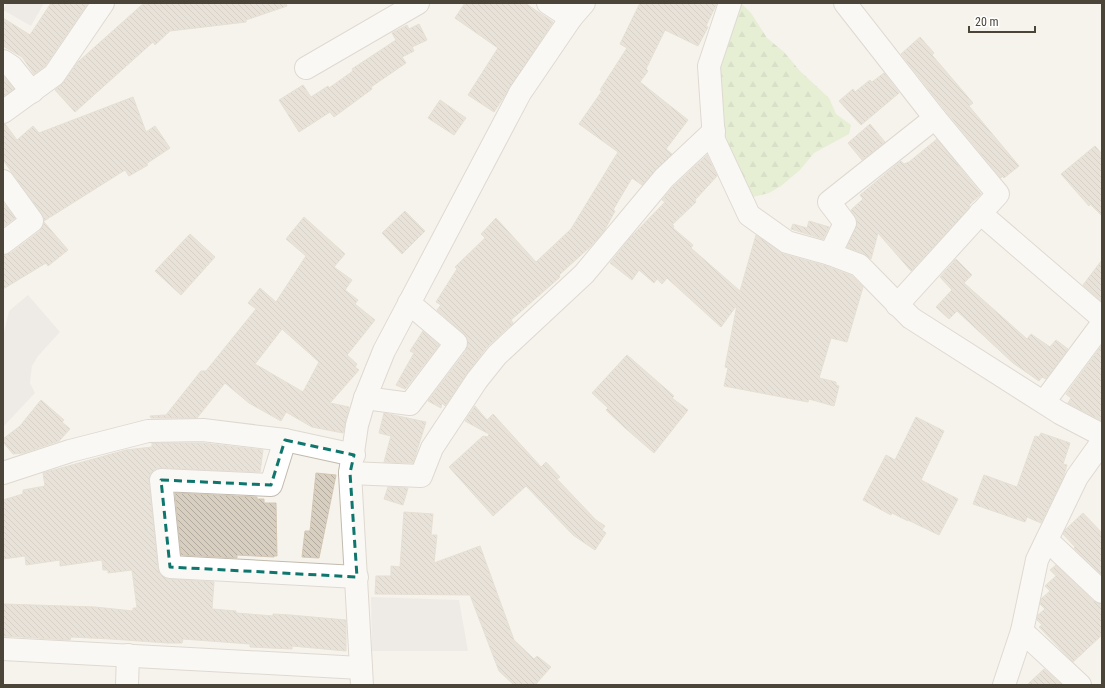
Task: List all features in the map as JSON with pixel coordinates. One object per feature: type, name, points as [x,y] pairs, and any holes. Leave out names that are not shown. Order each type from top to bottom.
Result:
[{"type":"street","points":[[3,112],[54,75],[103,3]]},
{"type":"street","points":[[306,68],[418,3]]},
{"type":"street","points":[[3,649],[128,655],[362,677],[352,464],[357,425],[365,398],[384,351],[520,93],[578,11],[548,3]]},
{"type":"street","points":[[730,3],[709,66],[714,140],[749,216],[787,242],[830,254],[859,265],[911,318],[1060,413],[1102,435]]},
{"type":"street","points":[[845,3],[935,118],[998,194],[897,305]]},
{"type":"street","points":[[3,61],[12,67],[32,92]]},
{"type":"street","points":[[830,254],[845,223],[830,202],[935,118]]},
{"type":"street","points":[[3,472],[70,451],[148,431],[203,430],[285,440],[352,464],[421,476],[432,448],[477,380],[497,356],[584,274],[664,178],[714,131]]},
{"type":"street","points":[[3,181],[32,221],[3,243]]},
{"type":"street","points":[[980,213],[1102,318]]},
{"type":"street","points":[[365,398],[410,404],[456,344],[409,303]]},
{"type":"street","points":[[1044,402],[1102,324]]},
{"type":"street","points":[[285,440],[271,485],[161,480],[170,567],[357,577]]},
{"type":"street","points":[[1004,685],[1022,631],[1037,560],[1076,477],[1102,442]]},
{"type":"street","points":[[1047,540],[1102,592]]},
{"type":"street","points":[[1022,631],[1080,685]]},
{"type":"street","points":[[126,685],[128,655]]},
{"type":"highlighted area","points":[[285,440],[354,455],[350,473],[357,577],[170,567],[161,480],[271,485]]},
{"type":"green space","points":[[741,3],[751,13],[767,38],[784,52],[800,71],[829,98],[836,114],[851,125],[849,134],[814,153],[800,170],[781,186],[769,193],[749,198],[719,125],[719,64]]},
{"type":"shaded area","points":[[7,3],[44,3],[31,26],[3,10]]},
{"type":"shaded area","points":[[28,295],[60,332],[38,356],[32,366],[30,383],[35,393],[3,427],[3,336],[9,311]]},
{"type":"shaded area","points":[[371,597],[459,600],[468,651],[372,651]]},
{"type":"building","points":[[51,3],[88,3],[45,66],[34,74],[22,57],[3,46],[3,18],[30,35]]},
{"type":"building","points":[[144,3],[286,3],[287,6],[246,20],[246,22],[170,31],[155,45],[153,42],[75,112],[55,90],[64,82],[78,62]]},
{"type":"building","points":[[465,3],[525,3],[553,22],[494,112],[468,95],[498,48],[455,18]]},
{"type":"building","points":[[640,3],[717,3],[706,26],[708,27],[698,46],[665,30],[646,69],[648,71],[640,82],[688,120],[666,149],[672,154],[642,185],[632,178],[613,210],[615,211],[604,231],[590,247],[559,275],[560,277],[511,320],[513,323],[487,347],[467,373],[445,406],[442,403],[441,408],[428,401],[466,351],[468,344],[464,334],[437,310],[441,305],[436,302],[457,269],[455,267],[485,238],[481,234],[496,218],[536,262],[571,229],[618,152],[579,124],[602,91],[600,90],[627,48],[620,44]]},
{"type":"building","points":[[419,24],[427,40],[412,47],[414,51],[402,57],[406,63],[371,87],[372,89],[334,117],[330,112],[299,132],[279,100],[303,85],[311,97],[328,86],[329,88],[353,71],[352,69],[396,40],[392,33],[407,25],[409,29]]},
{"type":"building","points":[[920,37],[934,53],[932,55],[973,103],[969,106],[1019,166],[1004,178],[1002,176],[1001,178],[901,54]]},
{"type":"building","points":[[884,73],[899,93],[861,125],[839,101],[853,89],[855,92],[870,80],[872,82]]},
{"type":"building","points":[[3,76],[14,89],[3,97]]},
{"type":"building","points":[[133,97],[146,132],[155,126],[170,148],[146,164],[148,165],[129,176],[125,170],[44,221],[42,214],[3,160],[3,124],[5,124],[17,140],[33,126],[39,133]]},
{"type":"building","points":[[440,100],[466,118],[454,135],[428,118]]},
{"type":"building","points":[[870,124],[885,142],[862,160],[848,143]]},
{"type":"building","points":[[937,139],[981,194],[969,205],[970,207],[911,271],[878,233],[871,259],[863,253],[847,247],[857,222],[851,210],[863,199],[860,195],[901,161],[904,164],[909,162]]},
{"type":"building","points":[[1095,146],[1102,154],[1102,216],[1090,204],[1089,206],[1061,174]]},
{"type":"building","points":[[707,155],[717,176],[695,200],[696,202],[672,225],[674,226],[673,228],[693,245],[691,248],[740,291],[756,235],[783,254],[826,266],[852,276],[863,287],[847,342],[831,338],[819,378],[836,382],[836,385],[839,386],[834,406],[809,399],[808,402],[724,386],[728,368],[725,367],[737,305],[721,327],[667,278],[662,284],[657,279],[654,283],[639,270],[632,280],[610,263],[630,238],[665,202],[662,200],[673,187]]},
{"type":"building","points":[[4,204],[15,218],[3,227],[3,205]]},
{"type":"building","points":[[405,211],[425,231],[402,254],[382,233]]},
{"type":"building","points":[[304,217],[345,254],[334,267],[352,280],[345,290],[358,300],[355,304],[375,320],[347,355],[357,364],[355,367],[359,370],[330,403],[349,407],[343,433],[312,427],[286,412],[281,421],[249,403],[225,383],[197,418],[151,418],[150,416],[166,415],[201,371],[206,371],[256,309],[248,303],[260,288],[276,302],[306,256],[286,239]],"holes":[[[282,329],[319,362],[303,392],[255,364]]]},
{"type":"building","points":[[809,221],[829,227],[823,239],[791,229],[793,224],[807,228]]},
{"type":"building","points":[[44,222],[68,250],[48,266],[46,263],[3,289],[3,255],[11,253],[40,231]]},
{"type":"building","points":[[190,234],[215,257],[181,295],[155,271]]},
{"type":"building","points":[[956,259],[972,275],[964,283],[1027,339],[1031,334],[1050,347],[1056,340],[1068,349],[1046,379],[1042,377],[1039,381],[1013,363],[957,311],[949,319],[936,307],[952,290],[940,277]]},
{"type":"building","points":[[1102,260],[1102,302],[1083,285]]},
{"type":"building","points":[[423,331],[439,345],[405,389],[396,385],[414,353],[410,351]]},
{"type":"building","points":[[1102,345],[1102,421],[1068,403],[1071,398],[1066,394]]},
{"type":"building","points":[[627,355],[674,396],[672,398],[688,410],[654,453],[606,410],[608,408],[592,393]]},
{"type":"building","points":[[41,400],[64,420],[62,422],[70,429],[59,441],[23,453],[13,454],[3,442],[3,439],[20,426]]},
{"type":"building","points":[[475,406],[487,420],[493,414],[541,467],[546,462],[560,477],[557,479],[596,520],[605,526],[602,530],[606,533],[595,550],[573,535],[526,486],[493,516],[449,467],[483,436],[488,437],[489,434],[465,421]]},
{"type":"building","points":[[384,413],[426,422],[413,463],[384,462],[391,436],[379,433]]},
{"type":"building","points":[[916,417],[944,431],[921,480],[958,499],[939,535],[892,513],[891,515],[863,500],[886,455],[895,460]]},
{"type":"building","points":[[1041,433],[1070,443],[1063,464],[1067,465],[1063,478],[1041,523],[1027,517],[1025,522],[973,504],[984,475],[1017,487],[1035,436],[1039,437]]},
{"type":"building","points":[[152,443],[202,443],[263,450],[260,472],[162,468],[155,469],[150,474],[149,481],[158,568],[160,574],[169,579],[214,582],[212,609],[236,611],[236,613],[273,616],[273,614],[290,615],[346,620],[346,651],[292,646],[292,649],[250,647],[250,644],[183,639],[182,643],[168,643],[71,637],[70,640],[3,636],[3,604],[95,607],[133,611],[133,608],[137,608],[132,570],[108,573],[108,570],[103,570],[102,560],[60,566],[60,560],[26,565],[25,556],[3,559],[3,500],[23,494],[23,490],[45,486],[43,473],[126,450],[152,447]]},
{"type":"building","points":[[316,473],[336,475],[319,558],[302,557],[305,531],[310,531]]},
{"type":"building","points":[[388,487],[408,488],[403,505],[384,499]]},
{"type":"building","points":[[175,493],[257,497],[257,499],[264,499],[264,503],[276,503],[277,556],[237,555],[237,558],[181,555]]},
{"type":"building","points":[[404,512],[433,514],[431,535],[437,535],[434,563],[480,546],[514,640],[534,659],[537,656],[551,667],[535,685],[514,685],[499,671],[470,595],[375,594],[376,576],[391,576],[391,566],[400,567]]},
{"type":"building","points":[[1083,513],[1102,533],[1102,575],[1074,548],[1075,547],[1063,534],[1065,530]]},
{"type":"building","points":[[1056,565],[1093,601],[1102,604],[1102,635],[1073,662],[1039,627],[1042,625],[1037,620],[1038,615],[1045,609],[1040,604],[1041,599],[1050,591],[1045,586],[1056,576],[1050,570]]},
{"type":"building","points":[[1044,669],[1062,685],[1027,685]]}]
